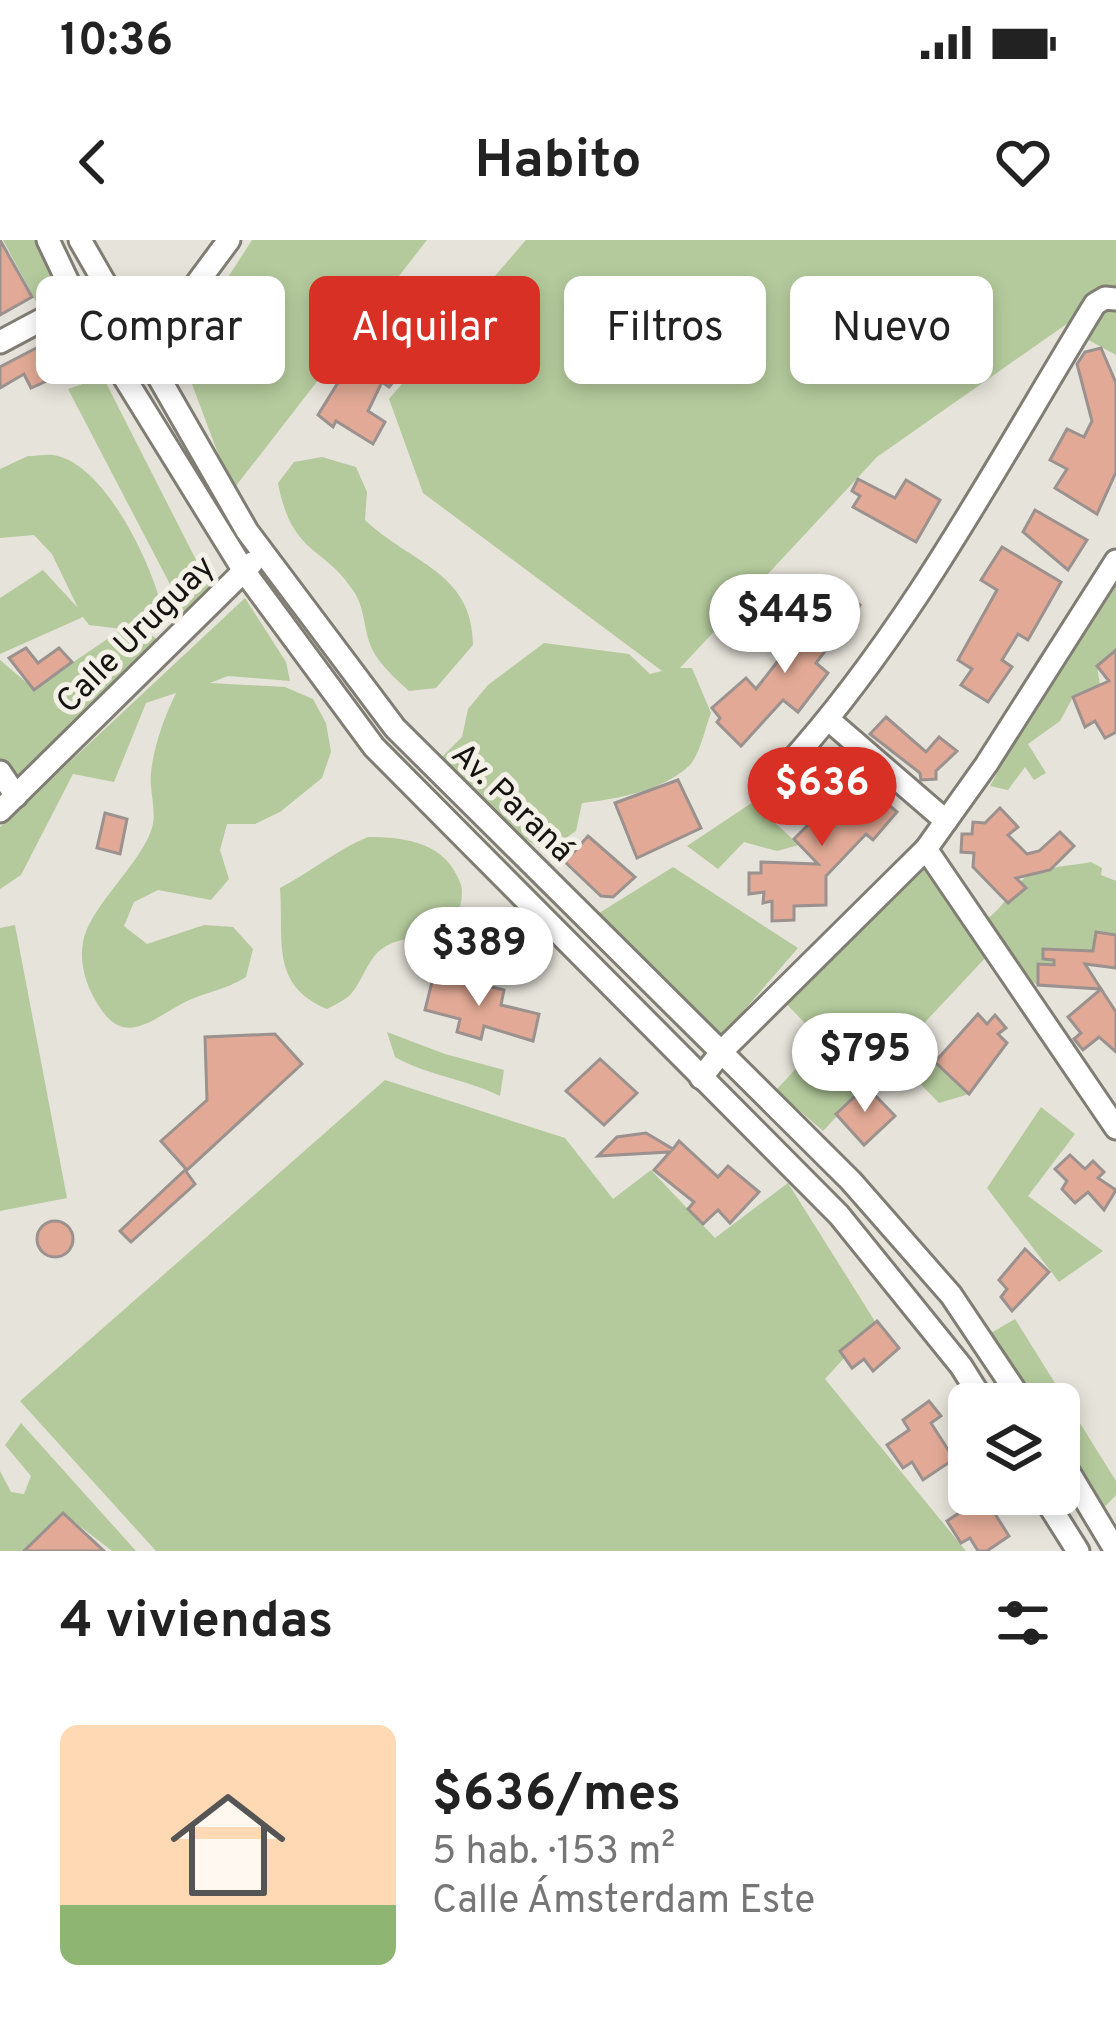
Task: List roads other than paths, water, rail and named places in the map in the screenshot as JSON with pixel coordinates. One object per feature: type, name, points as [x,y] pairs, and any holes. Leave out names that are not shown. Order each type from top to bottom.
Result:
[{"type":"street","name":"Av. Paraná","points":[[48,240],[65,276]]},
{"type":"street","name":"Av. Paraná","points":[[80,240],[100,276]]},
{"type":"street","points":[[202,276],[229,240]]},
{"type":"street","points":[[788,766],[829,720],[952,538],[1095,304],[1113,299]]},
{"type":"street","points":[[0,342],[36,323]]},
{"type":"street","name":"Av. Paraná","points":[[128,384],[244,571],[386,762],[839,1215],[972,1383]]},
{"type":"street","name":"Av. Paraná","points":[[159,384],[264,553],[414,749],[850,1180],[951,1295],[1010,1383]]},
{"type":"street","name":"Calle Uruguay","points":[[8,803],[264,553]]},
{"type":"street","points":[[701,1078],[723,1050],[926,849],[1116,561]]},
{"type":"street","points":[[829,720],[946,821]]},
{"type":"street","points":[[0,772],[8,803]]},
{"type":"street","points":[[926,849],[1116,1128]]},
{"type":"street","points":[[1080,1491],[1116,1551]]},
{"type":"street","points":[[1055,1515],[1078,1551]]}]
